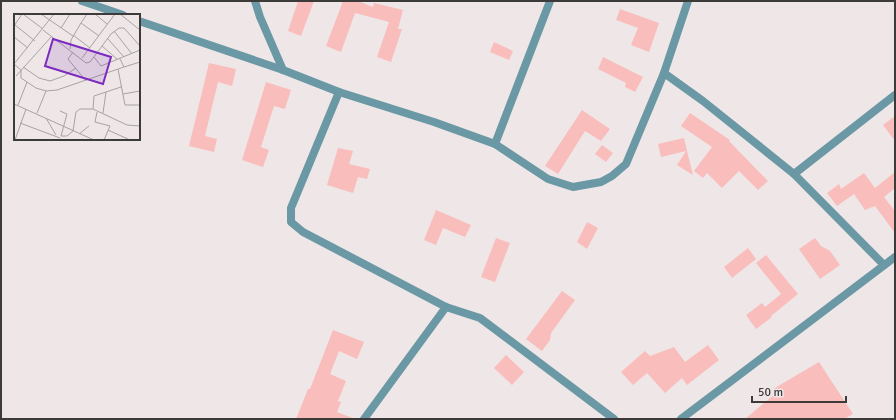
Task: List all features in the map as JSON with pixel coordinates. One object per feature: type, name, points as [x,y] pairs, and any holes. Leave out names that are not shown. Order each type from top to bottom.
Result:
[{"type":"street","points":[[82,1],[120,14]]},
{"type":"street","points":[[255,1],[260,17],[283,70]]},
{"type":"street","points":[[495,144],[550,1]]},
{"type":"street","points":[[140,21],[283,70],[339,92],[434,122],[495,144],[548,179],[573,187],[601,182],[612,176],[626,164],[664,74],[688,1]]},
{"type":"street","points":[[664,74],[703,101],[794,174],[884,265]]},
{"type":"street","points":[[339,92],[291,208],[291,222],[303,232],[446,307],[480,318],[614,419]]},
{"type":"street","points":[[794,174],[895,95]]},
{"type":"street","points":[[681,419],[895,257]]},
{"type":"street","points":[[364,419],[446,307]]},
{"type":"building","points":[[298,1],[314,1],[301,36],[288,31]]},
{"type":"building","points":[[343,1],[358,1],[373,7],[374,3],[403,10],[398,29],[402,29],[391,62],[377,57],[389,22],[355,13],[341,52],[326,46]]},
{"type":"building","points":[[620,9],[659,23],[649,52],[631,45],[638,28],[616,20]]},
{"type":"building","points":[[494,42],[513,51],[509,60],[490,52]]},
{"type":"building","points":[[603,57],[643,77],[635,92],[625,87],[626,83],[598,69]]},
{"type":"building","points":[[209,63],[236,69],[232,86],[218,82],[205,136],[217,139],[214,152],[189,146]]},
{"type":"building","points":[[266,82],[291,90],[285,109],[274,106],[261,147],[269,150],[263,167],[242,160]]},
{"type":"building","points":[[582,110],[610,129],[601,141],[585,131],[558,174],[545,166]]},
{"type":"building","points":[[690,113],[730,140],[729,141],[768,181],[758,190],[739,171],[722,188],[707,173],[703,178],[694,171],[712,147],[681,126]]},
{"type":"building","points":[[895,116],[895,141],[883,125]]},
{"type":"building","points":[[684,138],[693,175],[677,165],[686,151],[661,157],[658,144]]},
{"type":"building","points":[[602,145],[613,153],[606,162],[595,154]]},
{"type":"building","points":[[338,148],[353,151],[349,164],[370,169],[367,179],[358,177],[353,193],[327,185]]},
{"type":"building","points":[[895,172],[895,188],[884,197],[895,211],[895,233],[875,206],[865,210],[854,194],[837,206],[827,193],[839,184],[841,189],[864,173],[875,188]]},
{"type":"building","points":[[436,210],[471,225],[465,237],[443,228],[436,245],[424,240]]},
{"type":"building","points":[[587,222],[598,228],[587,249],[577,242]]},
{"type":"building","points":[[496,238],[510,243],[495,282],[481,277]]},
{"type":"building","points":[[815,238],[821,246],[830,251],[840,265],[820,279],[799,249]]},
{"type":"building","points":[[748,248],[756,259],[732,278],[724,267]]},
{"type":"building","points":[[766,255],[798,294],[756,329],[746,315],[762,303],[765,307],[781,294],[756,263]]},
{"type":"building","points":[[562,291],[575,300],[551,333],[550,340],[542,351],[526,339]]},
{"type":"building","points":[[333,330],[364,342],[357,359],[339,351],[330,374],[346,381],[338,401],[341,402],[337,412],[355,419],[296,419],[308,389],[310,389]]},
{"type":"building","points":[[708,345],[719,360],[687,385],[682,378],[665,393],[647,373],[633,385],[621,372],[645,351],[650,356],[674,347],[685,362]]},
{"type":"building","points":[[506,355],[524,372],[512,385],[494,368]]},
{"type":"building","points":[[819,362],[853,414],[844,419],[745,419],[776,393],[773,389]]}]
